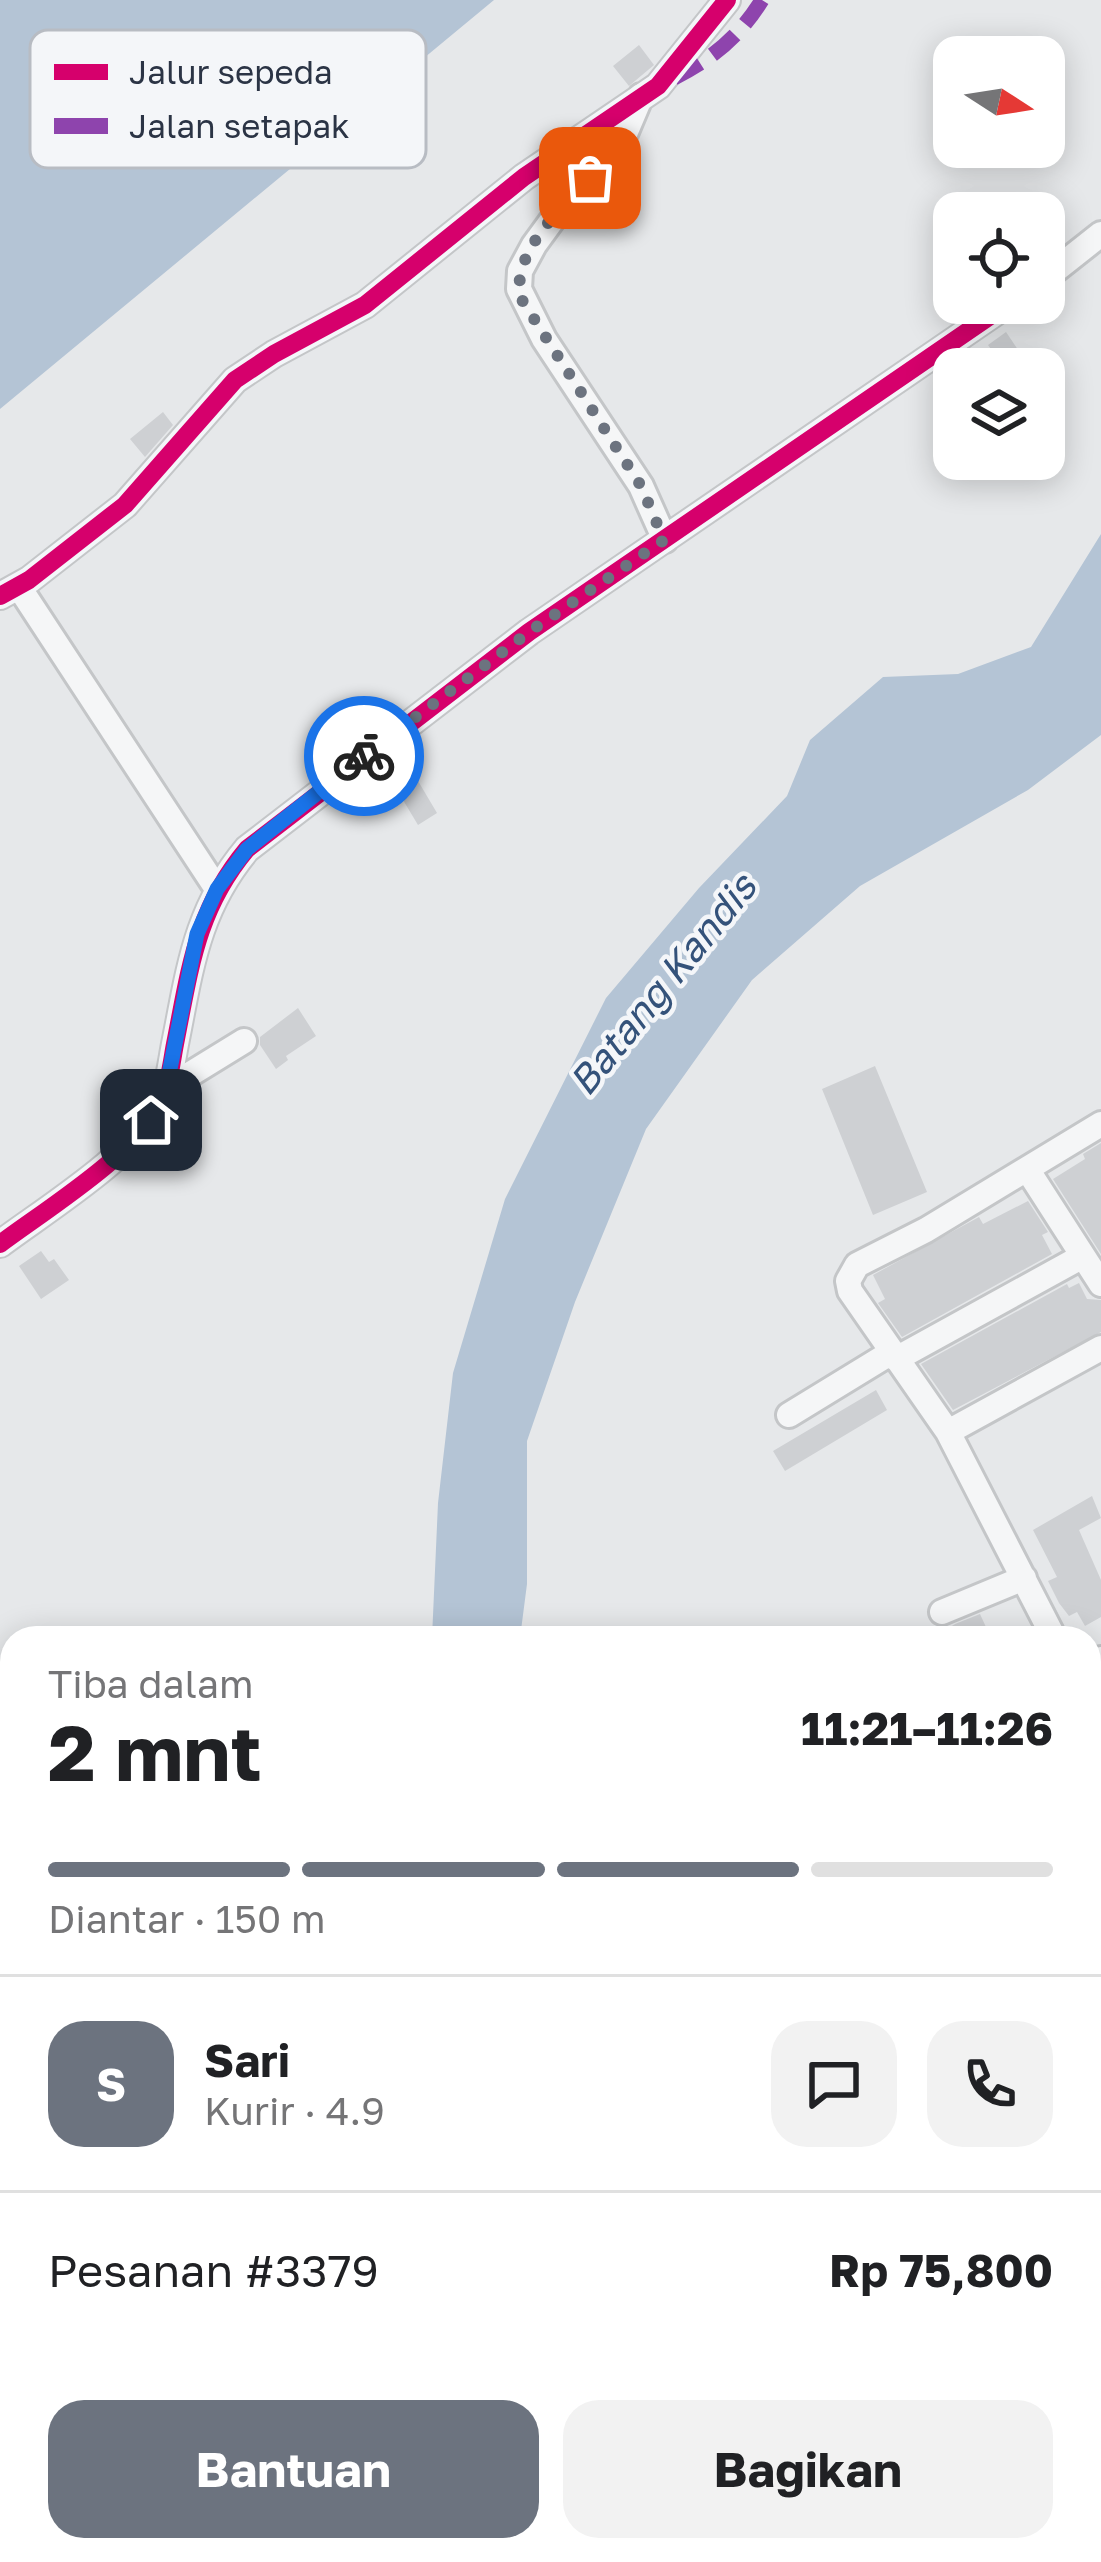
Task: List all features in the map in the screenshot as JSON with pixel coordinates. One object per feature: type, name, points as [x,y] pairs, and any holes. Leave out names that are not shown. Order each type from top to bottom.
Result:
[{"type":"street","points":[[217,889],[10,591],[125,505],[236,380],[365,305],[524,177],[658,86],[727,0]]},
{"type":"street","points":[[641,96],[619,148],[561,208],[534,245],[520,271],[519,289],[544,339],[641,486],[664,540]]},
{"type":"street","points":[[1065,262],[1101,234]]},
{"type":"street","points":[[0,1244],[90,1177],[151,1120],[166,1089],[197,934],[217,889],[247,849],[529,632],[979,324]]},
{"type":"street","points":[[166,1089],[244,1041]]},
{"type":"street","points":[[1048,1626],[948,1432],[850,1291],[850,1273],[1101,1124]]},
{"type":"street","points":[[1027,1169],[1101,1284]]},
{"type":"street","points":[[789,1414],[1083,1256]]},
{"type":"street","points":[[948,1432],[1101,1348]]},
{"type":"street","points":[[942,1612],[1024,1578]]},
{"type":"water","points":[[0,0],[494,0],[426,56],[426,30],[30,30],[30,168],[291,168],[0,409]]},
{"type":"water","name":"Batang Kandis","points":[[1101,534],[1101,735],[1028,790],[860,886],[752,980],[646,1129],[575,1302],[527,1441],[527,1584],[522,1626],[433,1626],[438,1503],[453,1373],[505,1199],[606,998],[699,888],[787,796],[810,740],[883,677],[958,674],[1031,647]]},
{"type":"building","points":[[639,45],[654,65],[629,86],[613,66]]},
{"type":"building","points":[[1006,332],[1017,348],[990,348],[988,345]]},
{"type":"building","points":[[163,412],[173,425],[145,457],[130,439]]},
{"type":"building","points":[[408,764],[437,813],[418,825],[388,775]]},
{"type":"building","points":[[298,1008],[316,1036],[286,1056],[288,1060],[276,1069],[260,1037]]},
{"type":"building","points":[[875,1066],[927,1192],[873,1215],[822,1089]]},
{"type":"building","points":[[1101,1143],[1101,1254],[1053,1179]]},
{"type":"building","points":[[1028,1201],[1048,1232],[1042,1235],[1052,1254],[902,1337],[878,1303],[885,1299],[873,1275],[979,1217],[983,1224]]},
{"type":"building","points":[[41,1251],[49,1262],[54,1259],[69,1280],[41,1299],[19,1266]]},
{"type":"building","points":[[1079,1283],[1087,1299],[1101,1300],[1101,1332],[953,1410],[921,1364],[1067,1284],[1069,1288]]},
{"type":"building","points":[[876,1390],[887,1410],[785,1471],[773,1451]]},
{"type":"building","points":[[1092,1496],[1101,1518],[1079,1530],[1101,1580],[1101,1617],[1085,1626],[1077,1612],[1069,1616],[1059,1603],[1048,1581],[1057,1577],[1033,1530]]},
{"type":"building","points":[[980,1614],[986,1626],[952,1626]]},
{"type":"marked path","points":[[674,78],[724,45],[762,0]]},
{"type":"cycle path","points":[[0,596],[29,580],[125,505],[235,380],[365,305],[524,177],[658,86],[727,0]]},
{"type":"cycle path","points":[[0,1244],[110,1162],[159,1106],[198,941],[216,895],[247,849],[529,632],[978,324]]},
{"type":"way so far","points":[[364,756],[529,632],[664,540],[641,486],[520,297],[520,271],[534,245],[590,178]]},
{"type":"route","points":[[151,1120],[166,1089],[197,934],[217,889],[247,849],[364,756]]}]
